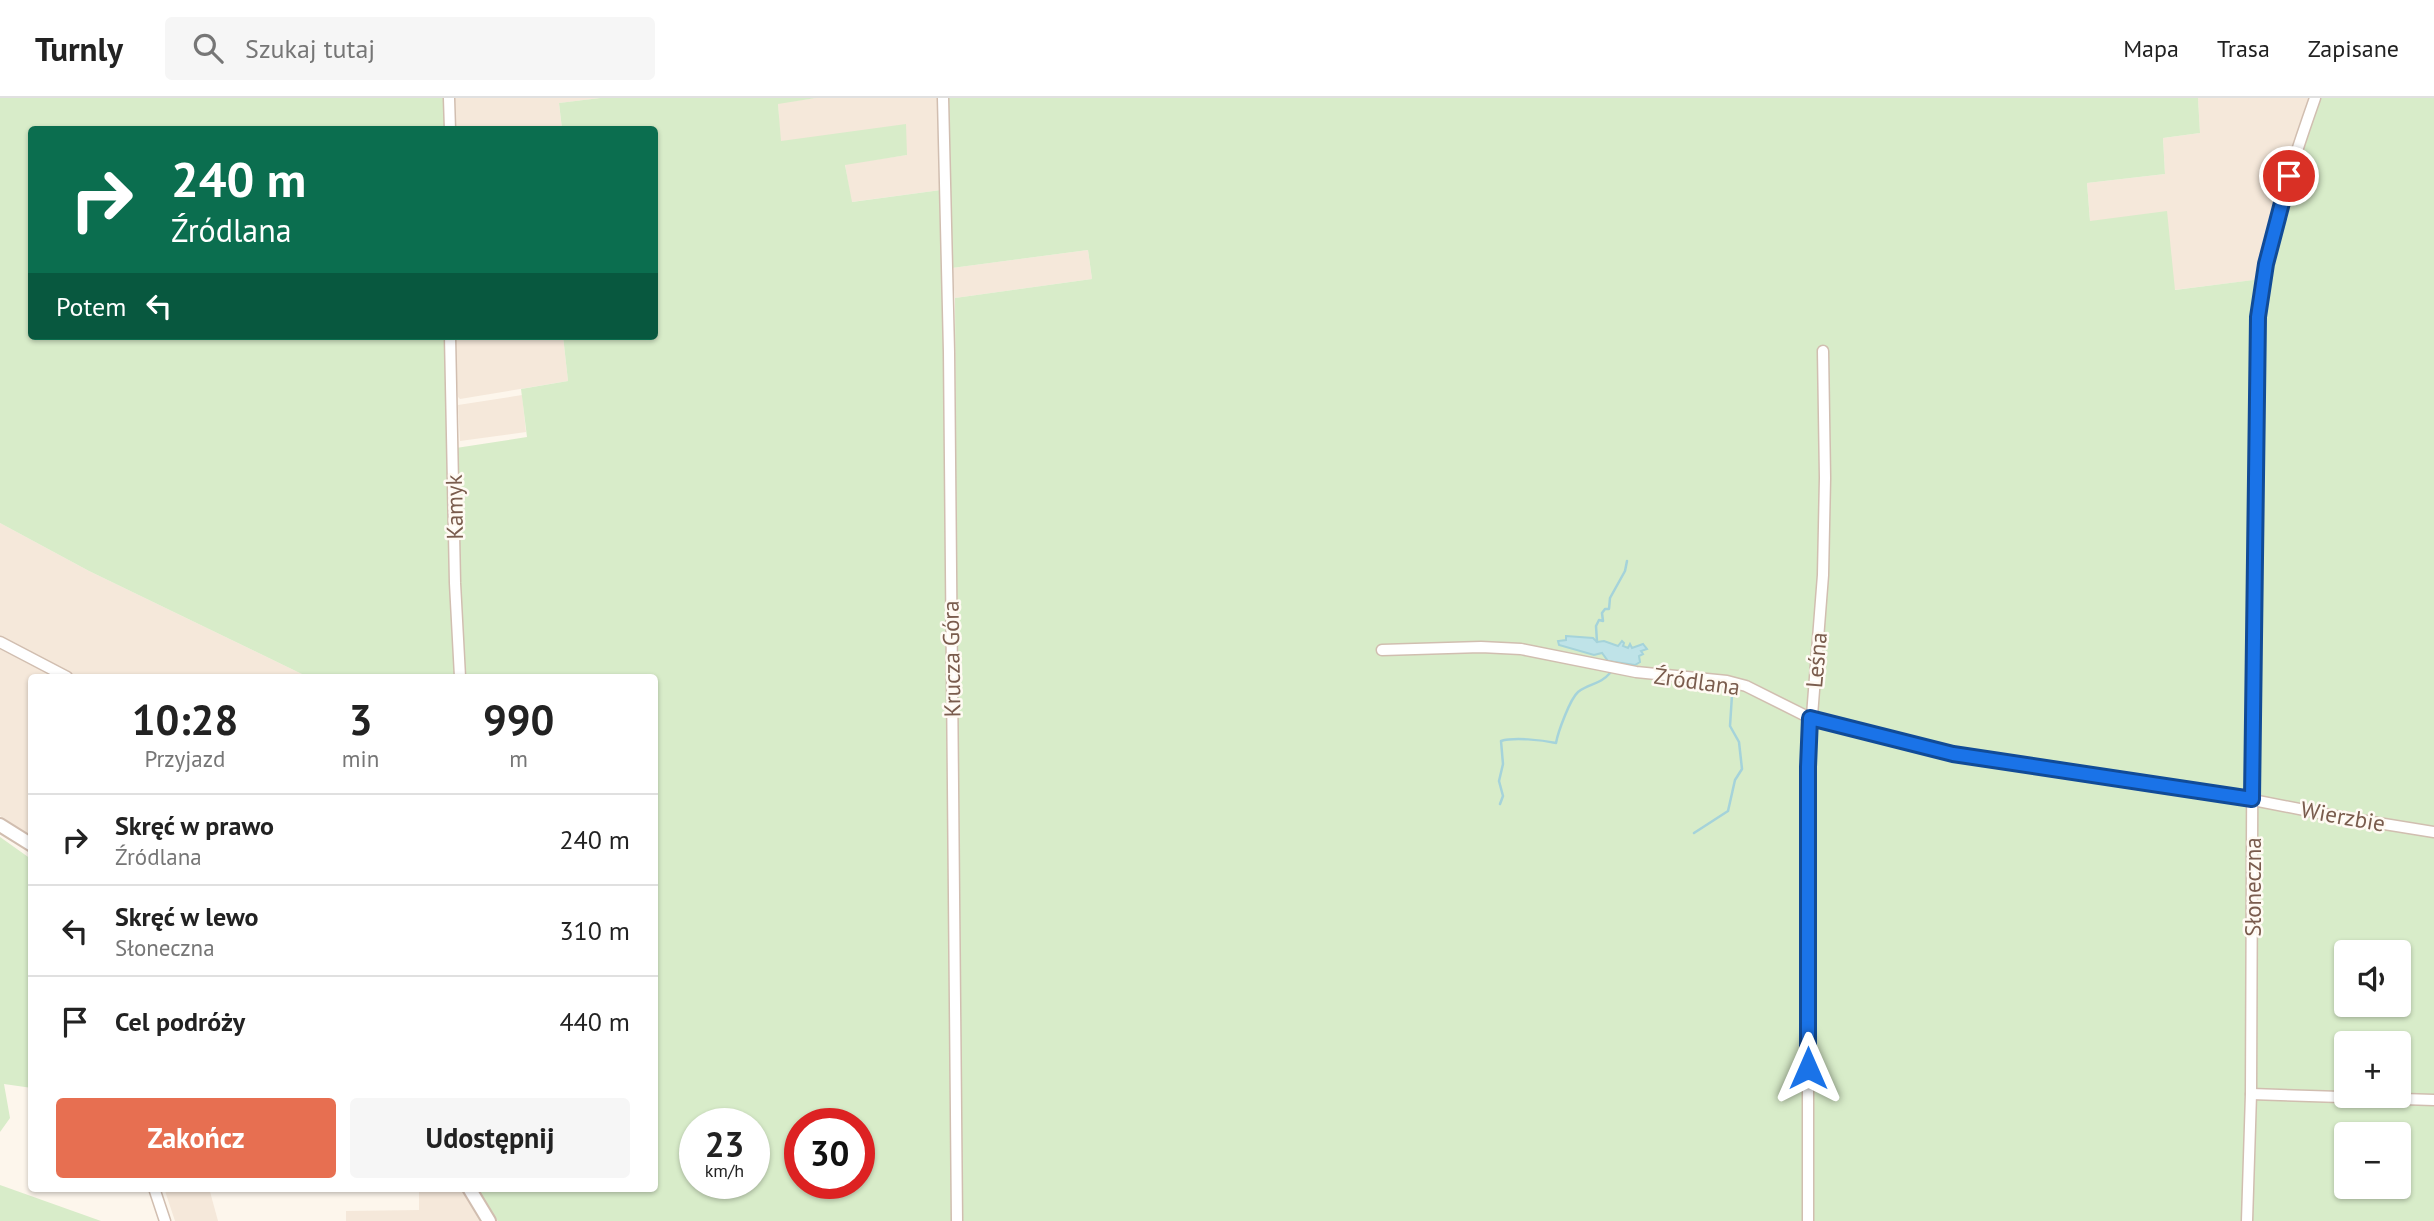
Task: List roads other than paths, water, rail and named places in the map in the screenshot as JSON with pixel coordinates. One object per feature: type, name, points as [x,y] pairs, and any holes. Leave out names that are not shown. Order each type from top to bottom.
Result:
[{"type":"street","points":[[449,98],[450,126]]},
{"type":"street","name":"Krucza Góra","points":[[943,98],[949,352],[957,1221]]},
{"type":"street","name":"Słoneczna","points":[[2247,1221],[2251,1094],[2258,317],[2270,243],[2295,154],[2315,98]]},
{"type":"street","name":"Kamyk","points":[[450,340],[455,596],[460,674]]},
{"type":"street","name":"Leśna","points":[[1808,1221],[1808,767],[1823,575],[1823,351]]},
{"type":"street","points":[[0,642],[61,674]]},
{"type":"street","name":"Źródlana","points":[[1382,650],[1481,647],[1521,649],[1636,672],[1727,681],[1746,686],[1810,718],[1953,754],[2252,799]]},
{"type":"street","name":"Wierzbie","points":[[2252,799],[2434,832]]},
{"type":"street","points":[[0,825],[28,842]]},
{"type":"street","points":[[2251,1094],[2434,1100]]},
{"type":"street","points":[[155,1192],[165,1221]]},
{"type":"street","points":[[471,1192],[489,1221]]},
{"type":"water","points":[[1566,636],[1593,638],[1597,642],[1604,641],[1618,646],[1622,641],[1623,646],[1628,648],[1630,644],[1632,648],[1643,644],[1647,649],[1641,651],[1643,654],[1639,656],[1640,662],[1635,665],[1608,661],[1602,653],[1594,655],[1559,645],[1558,641],[1566,640]]},
{"type":"waterway","points":[[1597,642],[1596,626],[1599,620],[1603,621],[1602,613],[1605,609],[1609,609],[1610,598],[1625,571],[1627,561]]},
{"type":"waterway","points":[[1500,804],[1503,796],[1499,781],[1503,764],[1501,741],[1520,739],[1556,743],[1565,716],[1578,692],[1611,672]]},
{"type":"waterway","points":[[1694,833],[1728,811],[1735,780],[1742,769],[1739,742],[1730,726],[1732,695]]}]
